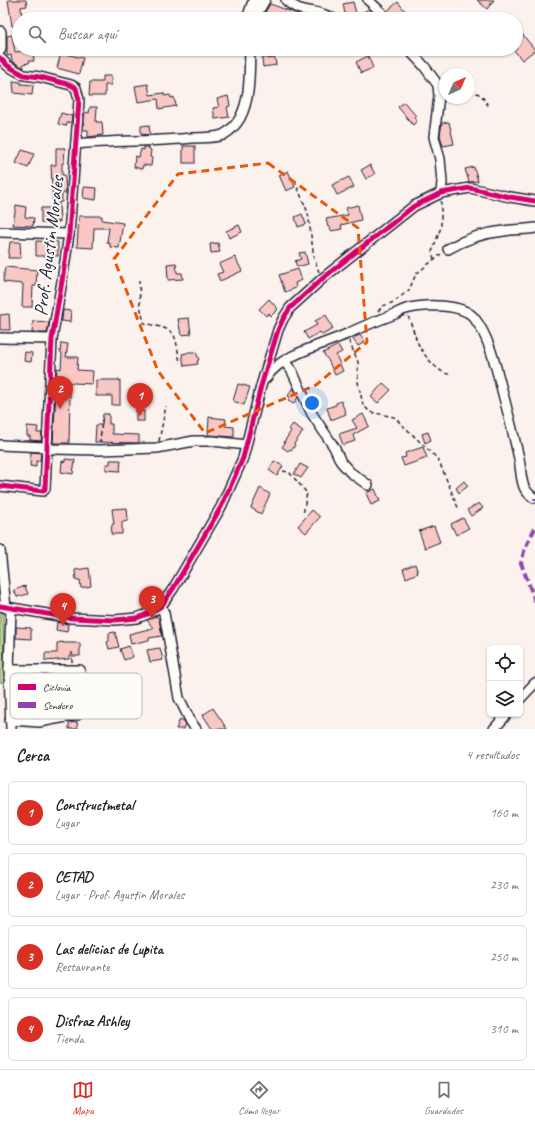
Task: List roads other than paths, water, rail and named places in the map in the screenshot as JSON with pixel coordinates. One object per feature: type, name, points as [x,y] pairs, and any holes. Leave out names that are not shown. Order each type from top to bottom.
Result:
[{"type":"main road","points":[[0,32],[0,50]]},
{"type":"street","points":[[249,12],[252,4],[257,0]]},
{"type":"street","points":[[258,12],[265,0]]},
{"type":"street","points":[[286,0],[292,6],[313,12]]},
{"type":"street","points":[[368,0],[381,12]]},
{"type":"street","points":[[76,144],[91,142],[176,140],[218,136],[227,132],[240,119],[246,105],[248,95],[250,56]]},
{"type":"street","points":[[415,56],[438,85],[439,96],[434,137],[440,159],[442,182],[441,193]]},
{"type":"street","name":"Prof. Agustin Morales","points":[[0,58],[8,66],[24,75],[40,77],[71,85],[76,88],[79,100],[68,234],[52,339],[45,489],[43,491],[0,486]]},
{"type":"street","points":[[6,608],[72,618],[115,620],[137,618],[150,613],[161,606],[173,589],[221,508],[243,458],[261,386],[278,330],[290,308],[323,278],[414,206],[441,193],[470,188],[535,201]]},
{"type":"street","points":[[448,249],[462,241],[479,236],[503,231],[535,228]]},
{"type":"street","points":[[0,232],[68,234]]},
{"type":"street","points":[[261,386],[270,371],[284,361],[316,345],[406,309],[433,305],[466,311],[475,319],[481,328],[493,357],[519,457],[521,479],[524,489],[534,498]]},
{"type":"street","points":[[0,338],[52,339]]},
{"type":"street","points":[[284,361],[292,371],[312,414],[334,447],[341,462],[350,472],[368,485]]},
{"type":"street","points":[[0,445],[46,447],[53,449],[100,450],[157,448],[194,441],[213,441],[246,445]]},
{"type":"street","points":[[0,550],[6,608],[10,724],[55,719]]},
{"type":"street","points":[[161,606],[164,613],[179,698],[196,729]]},
{"type":"street","points":[[9,670],[76,670]]},
{"type":"street","points":[[523,696],[535,683]]},
{"type":"street","points":[[494,729],[504,717]]},
{"type":"place","name":"CETAD","points":[[60,409]]},
{"type":"place","name":"Constructmetal","points":[[140,416]]},
{"type":"place","name":"Las delicias de Lupita","points":[[152,619]]},
{"type":"place","name":"Disfraz Ashley","points":[[63,626]]}]
